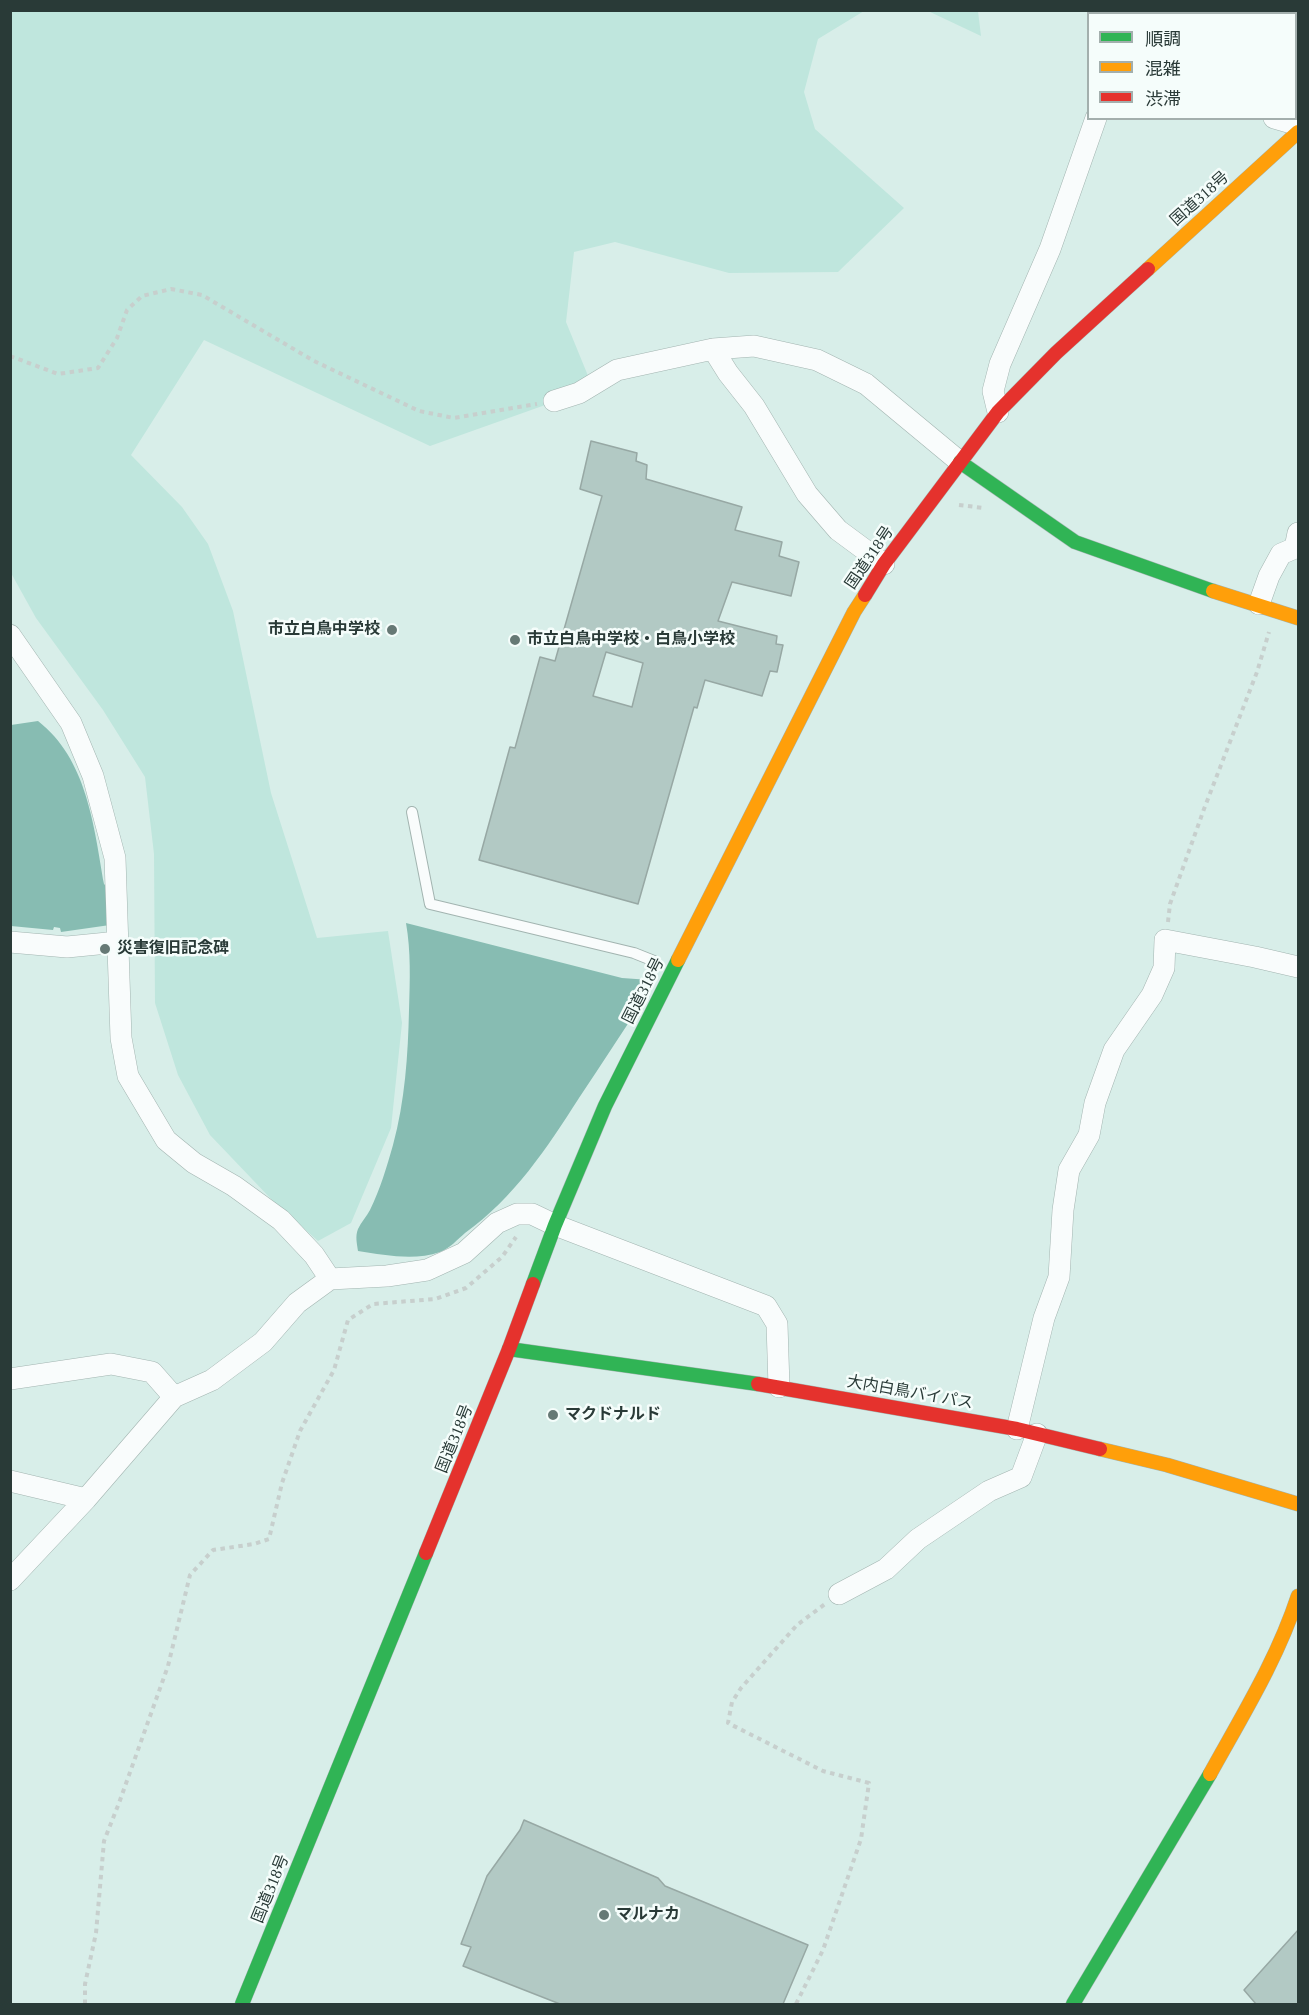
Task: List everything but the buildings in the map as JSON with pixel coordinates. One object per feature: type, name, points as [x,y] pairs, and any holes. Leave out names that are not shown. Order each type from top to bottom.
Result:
[{"type":"main road","name":"国道318号","points":[[242,2004],[509,1349],[555,1225],[664,966],[854,612],[884,564],[998,412],[1056,352],[1299,132]]},
{"type":"main road","points":[[960,462],[1076,542],[1263,613],[1299,618]]},
{"type":"main road","name":"大内白鳥バイパス","points":[[509,1349],[779,1387],[1027,1432],[1167,1465],[1299,1504]]},
{"type":"main road","points":[[1073,2004],[1120,1922],[1194,1803],[1268,1672],[1292,1618],[1299,1596]]},
{"type":"street","points":[[998,412],[993,391],[1000,364],[1050,249],[1095,120]]},
{"type":"street","points":[[1281,120],[1299,125]]},
{"type":"street","points":[[554,401],[579,393],[617,370],[713,349],[754,345],[817,360],[866,384],[960,462]]},
{"type":"street","points":[[713,349],[728,373],[754,406],[807,494],[838,531],[884,564]]},
{"type":"street","points":[[1263,613],[1269,576],[1281,554],[1295,548],[1299,532]]},
{"type":"street","points":[[10,635],[71,723],[93,776],[115,858],[121,1038],[128,1076],[166,1140],[194,1163],[234,1186],[281,1220],[314,1255],[330,1279]]},
{"type":"street","points":[[839,1594],[886,1569],[918,1539],[989,1491],[1021,1477],[1044,1318],[1059,1277],[1069,1170],[1089,1135],[1095,1103],[1114,1050],[1152,994],[1164,968],[1165,940],[1299,967]]},
{"type":"street","points":[[10,942],[67,947],[118,942]]},
{"type":"street","points":[[10,1580],[86,1499],[174,1396],[212,1380],[263,1342],[297,1303],[330,1279],[387,1276],[427,1270],[464,1253],[497,1223],[517,1214],[532,1214],[555,1225],[766,1306],[777,1324],[779,1387]]},
{"type":"street","points":[[10,1379],[111,1364],[152,1372],[174,1396]]},
{"type":"street","points":[[10,1481],[86,1499]]},
{"type":"lane","points":[[412,812],[430,904],[634,953],[664,966]]},
{"type":"path","points":[[10,356],[58,374],[98,368],[117,338],[127,310],[142,296],[171,289],[202,295],[314,361],[419,411],[454,418],[554,401]]},
{"type":"path","points":[[933,497],[953,504],[985,508]]},
{"type":"path","points":[[1165,940],[1170,904],[1257,672],[1269,634],[1263,613]]},
{"type":"path","points":[[86,2004],[85,1984],[96,1933],[104,1841],[168,1666],[190,1575],[213,1550],[254,1544],[269,1539],[282,1483],[300,1431],[334,1370],[348,1320],[373,1304],[435,1299],[466,1288],[502,1257],[532,1214]]},
{"type":"path","points":[[796,2004],[823,1950],[861,1839],[869,1783],[823,1771],[728,1723],[732,1702],[741,1688],[797,1625],[839,1594]]},
{"type":"shaded area","points":[[10,11],[864,11],[818,39],[804,92],[815,129],[904,208],[838,272],[729,273],[615,242],[574,252],[566,322],[593,388],[430,446],[204,340],[131,455],[182,507],[208,544],[233,611],[271,793],[317,938],[388,931],[402,1023],[391,1128],[351,1223],[318,1241],[273,1201],[210,1135],[178,1075],[155,1003],[154,854],[145,777],[103,710],[36,618],[11,573]]},
{"type":"shaded area","points":[[928,11],[978,11],[981,36]]},
{"type":"shaded area","points":[[38,721],[68,754],[86,795],[104,884],[112,892],[110,925],[61,932],[60,928],[54,927],[53,930],[11,926],[11,725]]},
{"type":"shaded area","points":[[406,923],[622,978],[650,980],[643,994],[647,995],[555,1135],[514,1188],[483,1219],[447,1249],[430,1255],[410,1257],[358,1251],[356,1237],[380,1186],[393,1145],[403,1095],[407,1061],[409,999]]},
{"type":"traffic: fast","points":[[960,462],[1075,542],[1213,591]]},
{"type":"traffic: fast","points":[[533,1284],[605,1106],[678,960]]},
{"type":"traffic: fast","points":[[509,1349],[758,1384]]},
{"type":"traffic: fast","points":[[242,2004],[426,1553]]},
{"type":"traffic: fast","points":[[1073,2004],[1210,1774]]},
{"type":"traffic: slow","points":[[1148,269],[1298,132]]},
{"type":"traffic: slow","points":[[1213,591],[1298,618]]},
{"type":"traffic: slow","points":[[678,960],[854,612],[865,595]]},
{"type":"traffic: slow","points":[[1100,1449],[1167,1465],[1298,1504]]},
{"type":"traffic: slow","points":[[1210,1774],[1280,1643],[1298,1596]]},
{"type":"traffic: jam","points":[[865,595],[884,564],[998,412],[1056,353],[1148,269]]},
{"type":"traffic: jam","points":[[426,1553],[533,1284]]},
{"type":"traffic: jam","points":[[758,1384],[1017,1429],[1100,1449]]},
{"type":"place","name":"市立白鳥中学校","points":[[392,630]]},
{"type":"place","name":"市立白鳥中学校・白鳥小学校","points":[[515,640]]},
{"type":"place","name":"災害復旧記念碑","points":[[105,949]]},
{"type":"place","name":"マクドナルド","points":[[553,1415]]},
{"type":"place","name":"マルナカ","points":[[604,1915]]}]
